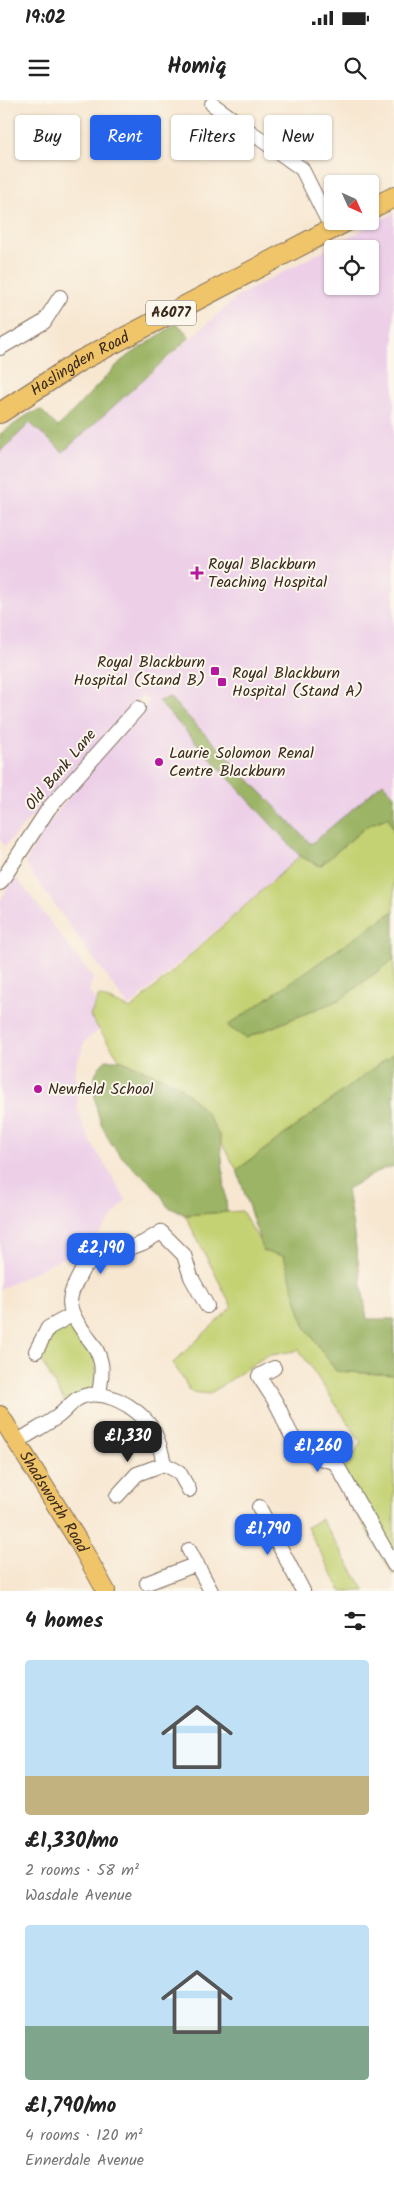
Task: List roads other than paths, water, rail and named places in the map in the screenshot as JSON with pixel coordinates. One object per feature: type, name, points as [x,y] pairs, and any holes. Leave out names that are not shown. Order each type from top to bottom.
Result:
[{"type":"highway","points":[[379,206],[394,198]]},
{"type":"highway","name":"Haslingden Road","points":[[0,413],[78,362],[329,230]]},
{"type":"main road","name":"Shadsworth Road","points":[[0,1415],[78,1539],[106,1591]]},
{"type":"street","points":[[212,104],[302,169],[324,202]]},
{"type":"street","points":[[0,348],[44,322],[60,297]]},
{"type":"street","name":"Old Bank Lane","points":[[0,883],[49,808],[138,708]]},
{"type":"street","points":[[99,1395],[101,1364],[95,1347],[72,1316],[70,1301],[73,1288],[85,1265],[143,1243],[161,1232],[184,1255],[192,1277],[207,1306]]},
{"type":"street","points":[[36,1351],[48,1328],[72,1316]]},
{"type":"street","points":[[274,1368],[259,1376],[281,1412],[292,1440],[317,1458],[335,1462],[394,1565]]},
{"type":"street","points":[[17,1442],[57,1417],[78,1399],[99,1395],[126,1404],[151,1426],[159,1441],[164,1464]]},
{"type":"street","points":[[117,1496],[129,1480],[137,1474],[164,1464],[179,1472],[189,1490]]},
{"type":"street","points":[[259,1507],[303,1591]]},
{"type":"street","points":[[188,1550],[211,1591]]},
{"type":"street","points":[[147,1583],[196,1564]]},
{"type":"place","name":"Royal Blackburn Teaching Hospital","points":[[197,573]]},
{"type":"place","name":"Royal Blackburn Hospital (Stand B)","points":[[215,671]]},
{"type":"place","name":"Royal Blackburn Hospital (Stand A)","points":[[222,682]]},
{"type":"place","name":"Laurie Solomon Renal Centre Blackburn","points":[[159,762]]},
{"type":"place","name":"Newfield School","points":[[38,1089]]}]
